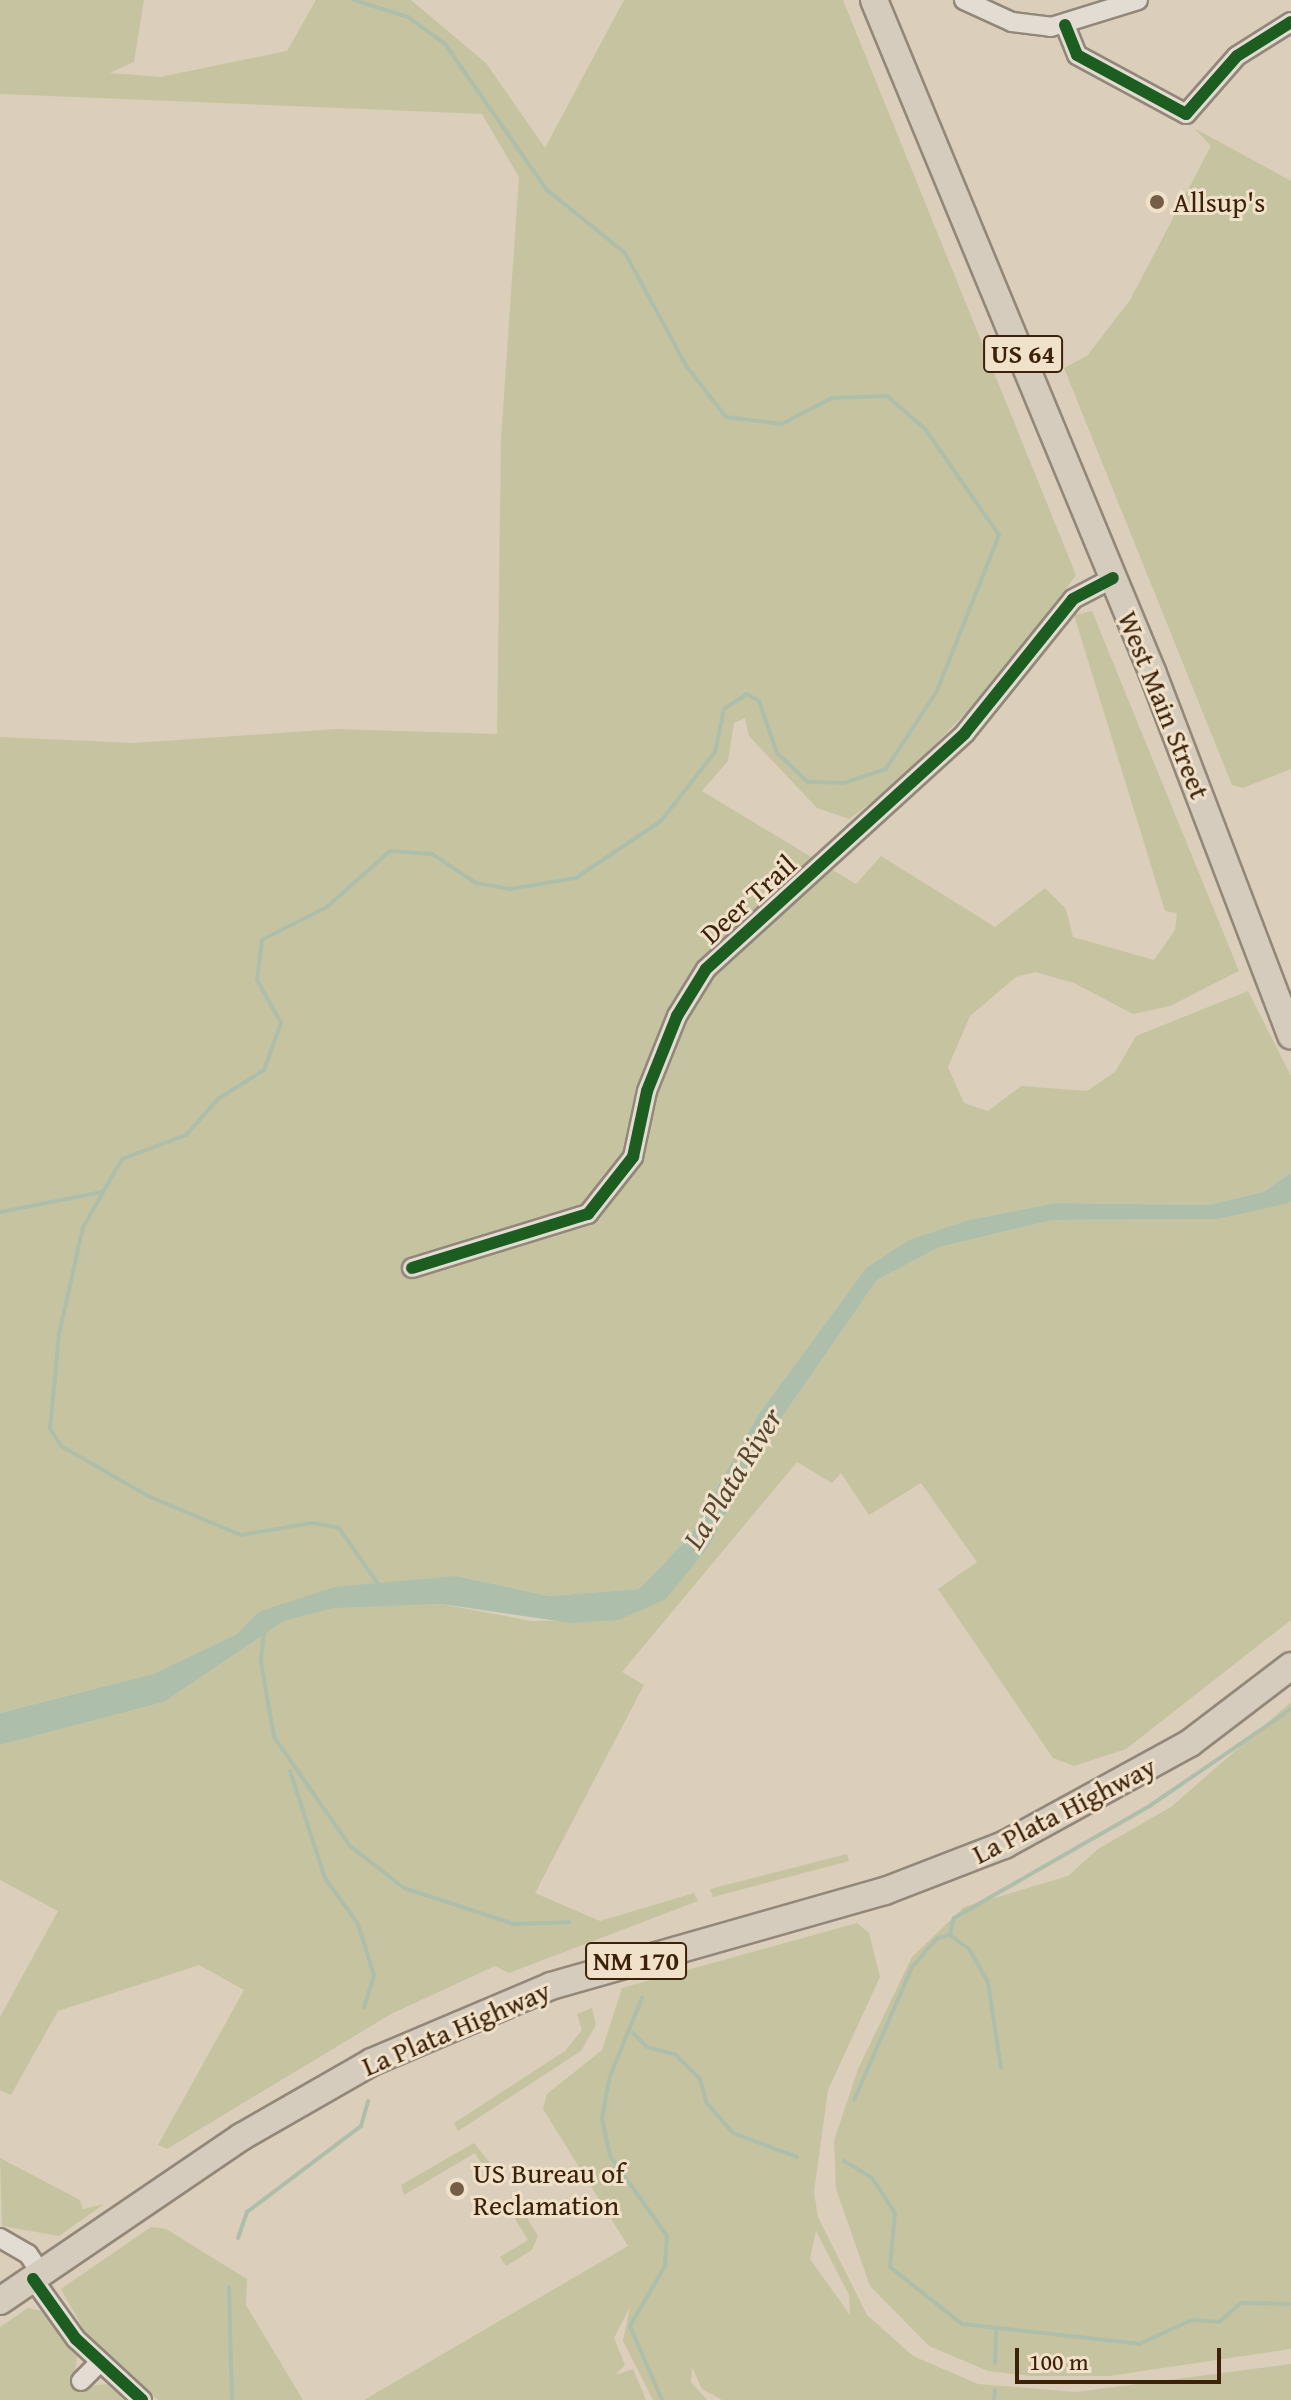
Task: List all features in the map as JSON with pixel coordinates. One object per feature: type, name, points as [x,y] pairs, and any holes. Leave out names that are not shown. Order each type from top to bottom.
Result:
[{"type":"highway","name":"West Main Street","points":[[874,0],[1280,972],[1269,991],[1291,1036]]},
{"type":"highway","name":"La Plata Highway","points":[[0,2301],[241,2137],[396,2050],[551,1986],[885,1891],[1004,1845],[1190,1743],[1291,1666]]},
{"type":"street","points":[[964,0],[1012,22],[1065,25],[1138,0]]},
{"type":"street","points":[[1065,25],[1077,55],[1186,114],[1237,56],[1291,22]]},
{"type":"street","name":"Deer Trail","points":[[412,1268],[588,1214],[633,1157],[647,1091],[677,1016],[706,969],[965,733],[1073,599],[1113,578]]},
{"type":"street","points":[[0,2238],[28,2254],[37,2276],[99,2363],[142,2400]]},
{"type":"street","points":[[81,2381],[99,2363]]},
{"type":"shaded area","points":[[0,0],[144,0],[134,62],[110,73],[160,77],[287,51],[316,0],[411,0],[486,63],[545,148],[624,0],[843,0],[1076,575],[1009,669],[895,785],[849,819],[817,808],[749,736],[745,718],[734,723],[728,761],[702,791],[856,884],[881,856],[995,927],[1045,888],[1066,909],[1073,937],[1154,960],[1175,930],[1177,913],[1165,911],[1074,615],[1092,611],[1239,971],[1170,1006],[1133,1014],[1074,983],[1035,972],[1016,977],[970,1016],[948,1067],[964,1103],[988,1111],[1021,1086],[1087,1091],[1115,1072],[1136,1036],[1248,991],[1291,1076],[1291,1173],[1263,1192],[1208,1205],[1055,1203],[969,1220],[866,1268],[758,1415],[690,1536],[639,1589],[549,1596],[456,1576],[258,1612],[237,1634],[153,1674],[0,1713],[0,737],[134,743],[336,729],[497,734],[501,439],[519,177],[482,114],[0,94]]},
{"type":"shaded area","points":[[1194,128],[1291,181],[1291,769],[1243,788],[1232,785],[1064,368],[1087,356],[1130,300],[1211,146]]},
{"type":"shaded area","points":[[1291,1202],[1291,1620],[1126,1749],[1074,1766],[1053,1758],[938,1589],[977,1562],[921,1483],[869,1515],[841,1473],[832,1483],[797,1462],[622,1672],[644,1685],[535,1893],[600,1921],[694,1893],[698,1901],[509,1973],[495,1966],[391,2014],[167,2149],[158,2145],[244,1990],[199,1965],[58,2011],[11,2095],[0,2090],[0,2017],[58,1911],[0,1880],[0,1745],[164,1702],[284,1621],[334,1607],[441,1604],[531,1621],[619,1620],[709,1546],[760,1449],[877,1280],[940,1247],[1053,1220],[1218,1219]]},
{"type":"shaded area","points":[[1291,1702],[1291,2349],[1109,2376],[1031,2376],[988,2371],[929,2346],[870,2286],[836,2189],[834,2141],[858,2069],[912,1957],[964,1907],[1068,1876],[1098,1849],[1171,1807]]},
{"type":"shaded area","points":[[847,1854],[849,1861],[713,1897],[710,1889]]},
{"type":"shaded area","points":[[857,1923],[869,1933],[880,1977],[828,2090],[814,2192],[818,2217],[867,2315],[913,2356],[978,2384],[1076,2392],[1291,2364],[1291,2400],[722,2400],[702,2389],[692,2367],[691,2382],[707,2400],[653,2400],[623,2341],[630,2307],[614,2338],[625,2365],[615,2375],[633,2369],[646,2400],[364,2400],[628,2246],[543,2109],[547,2094],[602,2050],[622,1988]],"holes":[[[816,2231],[849,2295],[850,2315],[810,2259]]]},
{"type":"shaded area","points":[[592,2008],[596,2025],[581,2051],[458,2131],[454,2123],[565,2051],[582,2030],[577,2014]]},
{"type":"shaded area","points":[[474,2143],[503,2179],[494,2184],[475,2153],[404,2195],[401,2185]]},
{"type":"shaded area","points":[[0,2158],[80,2200],[83,2209],[104,2204],[59,2236],[2,2226]]},
{"type":"shaded area","points":[[516,2200],[538,2236],[532,2250],[506,2266],[500,2257],[528,2240],[507,2206]]},
{"type":"shaded area","points":[[151,2227],[166,2229],[247,2279],[246,2305],[303,2400],[158,2400],[85,2332],[61,2289]]},
{"type":"shaded area","points":[[28,2308],[43,2311],[77,2355],[75,2376],[88,2386],[108,2384],[128,2400],[0,2400],[0,2327]]},
{"type":"water","name":"La Plata River","points":[[1291,1173],[1291,1202],[1285,1204],[1218,1219],[1053,1220],[940,1247],[877,1280],[760,1449],[709,1546],[666,1599],[619,1620],[572,1623],[441,1604],[333,1608],[284,1621],[164,1702],[0,1745],[0,1713],[153,1674],[237,1634],[258,1612],[334,1587],[456,1576],[549,1596],[639,1589],[690,1536],[758,1415],[866,1268],[909,1240],[969,1220],[1055,1203],[1208,1205],[1263,1192]]},
{"type":"waterway","points":[[354,0],[408,17],[445,44],[547,190],[625,253],[687,367],[726,417],[782,424],[832,398],[887,396],[925,429],[999,535],[937,691],[886,769],[844,783],[808,782],[777,753],[759,701],[747,694],[724,709],[715,752],[661,821],[576,878],[510,889],[476,883],[432,854],[390,851],[327,907],[262,940],[257,980],[281,1023],[264,1070],[218,1099],[186,1135],[122,1159],[83,1227],[59,1334],[50,1429],[61,1446],[148,1496],[241,1535],[312,1523],[339,1528],[381,1588]]},
{"type":"waterway","points":[[0,1212],[102,1192]]},
{"type":"waterway","points":[[264,1631],[261,1662],[274,1737],[350,1846],[404,1888],[514,1924],[569,1922]]},
{"type":"waterway","points":[[1001,2068],[988,1982],[969,1949],[950,1935],[954,1918],[1151,1805],[1291,1709]]},
{"type":"waterway","points":[[290,1771],[325,1878],[358,1924],[374,1975],[364,2008]]},
{"type":"waterway","points":[[854,2100],[912,1967],[937,1938],[950,1935]]},
{"type":"waterway","points":[[642,1998],[610,2076],[602,2118],[610,2156],[667,2236],[665,2266],[630,2326],[662,2400]]},
{"type":"waterway","points":[[633,2033],[647,2047],[676,2055],[700,2079],[706,2102],[733,2133],[797,2157]]},
{"type":"waterway","points":[[238,2238],[247,2212],[361,2126],[368,2101]]},
{"type":"waterway","points":[[844,2161],[872,2178],[895,2213],[890,2267],[962,2324],[1139,2344],[1192,2320],[1219,2322],[1241,2303],[1291,2304]]},
{"type":"waterway","points":[[229,2287],[232,2400]]},
{"type":"waterway","points":[[995,2363],[996,2328]]},
{"type":"waterway","points":[[994,2400],[995,2390]]},
{"type":"cycle path","points":[[1065,25],[1077,55],[1186,114],[1237,56],[1291,22]]},
{"type":"cycle path","points":[[412,1268],[588,1214],[633,1157],[647,1091],[677,1016],[706,969],[965,733],[1073,599],[1113,578]]},
{"type":"cycle path","points":[[33,2279],[76,2339],[142,2400]]},
{"type":"place","name":"Allsup's","points":[[1157,202]]},
{"type":"place","name":"US Bureau of Reclamation","points":[[457,2189]]}]
